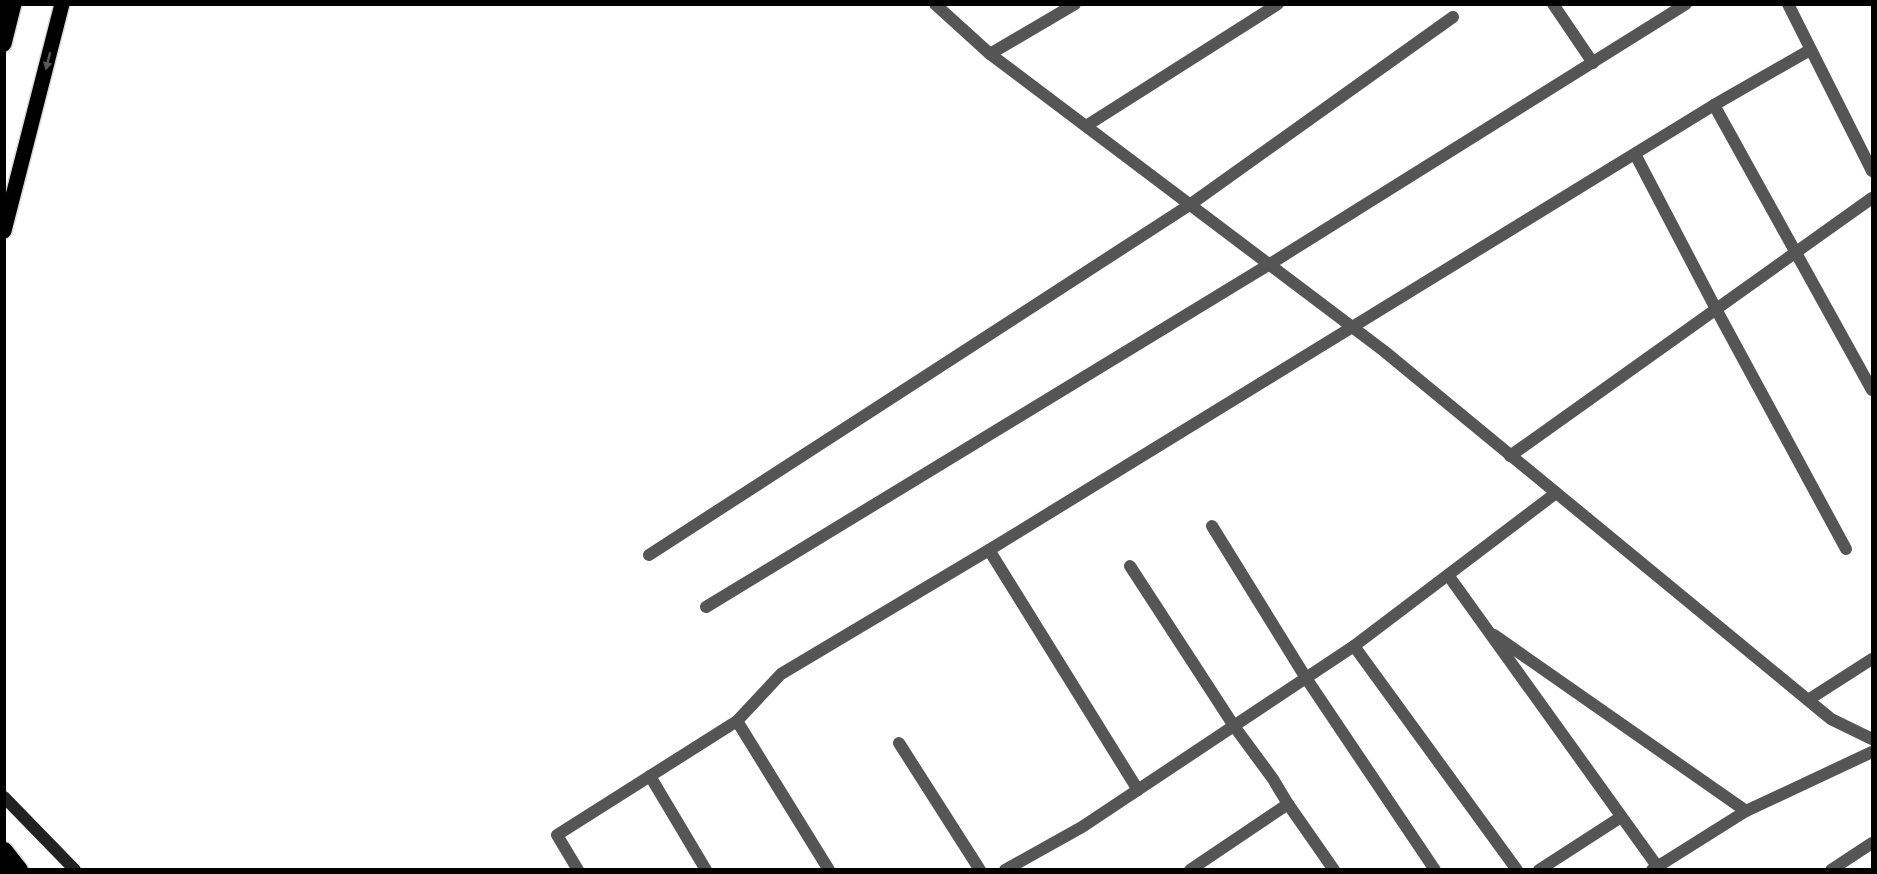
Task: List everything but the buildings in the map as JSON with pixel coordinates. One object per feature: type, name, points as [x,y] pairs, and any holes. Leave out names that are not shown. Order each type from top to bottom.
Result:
[{"type":"highway","points":[[4,851],[19,870]]},
{"type":"main road","points":[[4,44],[14,4]]},
{"type":"main road","points":[[4,231],[62,4]]},
{"type":"street","points":[[935,4],[990,54],[1384,351],[1831,719],[1872,739]]},
{"type":"street","points":[[990,54],[1075,4]]},
{"type":"street","points":[[1086,126],[1278,4]]},
{"type":"street","points":[[1553,4],[1593,63]]},
{"type":"street","points":[[706,607],[1270,264],[1593,63],[1672,8],[1686,4]]},
{"type":"street","points":[[1788,4],[1872,171]]},
{"type":"street","points":[[649,555],[1191,204],[1453,17]]},
{"type":"street","points":[[578,870],[557,835],[737,721],[781,674],[989,550],[1714,105],[1810,50]]},
{"type":"street","points":[[1714,105],[1872,390]]},
{"type":"street","points":[[1635,154],[1846,549]]},
{"type":"street","points":[[1510,456],[1872,198]]},
{"type":"street","points":[[1005,870],[1082,827],[1354,646],[1556,493]]},
{"type":"street","points":[[1212,526],[1306,678],[1435,870]]},
{"type":"street","points":[[989,550],[1138,790]]},
{"type":"street","points":[[1130,566],[1234,726],[1273,779],[1334,870]]},
{"type":"street","points":[[1448,575],[1654,868],[1746,811],[1872,752]]},
{"type":"street","points":[[1486,629],[1746,811]]},
{"type":"street","points":[[1354,646],[1517,870]]},
{"type":"street","points":[[1808,700],[1872,659]]},
{"type":"street","points":[[737,721],[829,870]]},
{"type":"street","points":[[899,743],[980,870]]},
{"type":"street","points":[[650,776],[706,870]]},
{"type":"street","points":[[4,797],[75,870]]},
{"type":"street","points":[[1190,870],[1288,804]]},
{"type":"street","points":[[1539,870],[1621,818]]},
{"type":"street","points":[[1831,870],[1872,843]]}]
